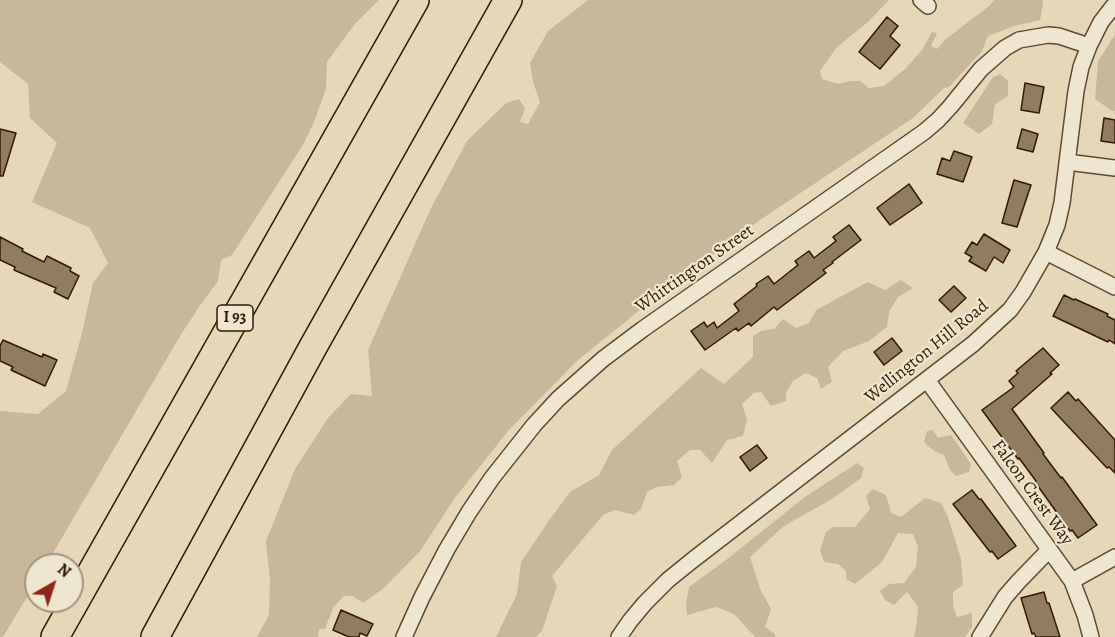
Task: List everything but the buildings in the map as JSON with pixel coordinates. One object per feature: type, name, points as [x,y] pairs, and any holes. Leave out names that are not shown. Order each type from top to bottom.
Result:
[{"type":"highway","name":"I 93","points":[[56,637],[415,0]]},
{"type":"highway","points":[[155,637],[313,347],[507,0]]},
{"type":"street","name":"Wellington Hill Road","points":[[619,637],[645,603],[685,566],[973,344],[1010,310],[1046,252],[1057,225],[1081,67],[1101,22],[1115,4]]},
{"type":"street","name":"Whittington Street","points":[[404,637],[447,549],[492,478],[558,399],[603,359],[924,132],[950,107],[981,69],[1005,48],[1020,40],[1048,35],[1059,36],[1089,46]]},
{"type":"street","points":[[1068,162],[1115,168]]},
{"type":"street","points":[[1046,252],[1115,287]]},
{"type":"street","name":"Falcon Crest Way","points":[[927,380],[1072,581],[1086,615],[1091,637]]},
{"type":"street","points":[[980,637],[1005,597],[1049,550]]},
{"type":"street","points":[[1072,581],[1115,557]]},
{"type":"shaded area","points":[[0,0],[379,0],[354,25],[327,62],[326,89],[304,143],[232,255],[221,260],[218,281],[180,336],[53,553],[24,553],[24,602],[3,637],[0,637],[0,411],[38,414],[66,391],[93,283],[108,263],[90,228],[32,202],[57,143],[30,118],[28,84],[0,62]]},
{"type":"shaded area","points":[[588,0],[889,0],[868,22],[837,47],[820,71],[822,79],[838,84],[860,81],[869,88],[884,86],[905,69],[922,50],[932,32],[937,33],[931,46],[937,49],[994,0],[1043,0],[1043,4],[1040,20],[1014,26],[988,36],[982,51],[949,87],[944,88],[913,118],[760,220],[661,293],[578,360],[509,430],[454,499],[421,550],[384,588],[363,603],[353,596],[344,596],[333,608],[325,629],[319,629],[318,637],[257,637],[269,615],[270,580],[266,541],[295,469],[328,418],[351,394],[372,396],[368,350],[431,208],[467,141],[506,103],[519,99],[525,109],[520,122],[528,124],[540,102],[533,82],[530,63],[548,31]]},
{"type":"shaded area","points":[[1115,34],[1115,111],[1112,111],[1095,99],[1098,62]]},
{"type":"shaded area","points":[[1000,74],[1008,81],[1008,96],[995,104],[992,124],[979,134],[963,123],[993,77]]},
{"type":"shaded area","points":[[901,280],[913,288],[898,297],[889,312],[887,327],[869,341],[843,351],[828,367],[832,382],[821,389],[817,378],[806,373],[792,382],[786,393],[786,401],[771,406],[761,392],[754,393],[742,404],[747,419],[743,436],[727,440],[712,463],[700,450],[690,450],[677,461],[682,477],[674,485],[657,487],[647,492],[641,509],[634,515],[615,510],[603,515],[552,576],[557,586],[542,631],[536,637],[496,637],[517,594],[521,562],[570,492],[599,475],[612,450],[701,368],[724,384],[753,357],[753,336],[761,331],[774,329],[783,319],[796,328],[809,323],[816,310],[868,282],[885,290]]},
{"type":"shaded area","points":[[933,430],[938,438],[951,435],[971,464],[969,472],[956,476],[950,470],[944,455],[934,451],[924,442],[927,431]]},
{"type":"shaded area","points":[[857,463],[864,468],[861,478],[832,499],[784,526],[750,557],[761,591],[771,609],[765,627],[775,634],[775,637],[755,637],[734,614],[716,607],[687,615],[689,587],[805,497]]},
{"type":"shaded area","points":[[873,489],[886,495],[891,513],[901,517],[925,498],[941,503],[948,517],[961,559],[963,585],[953,592],[953,606],[957,617],[972,613],[972,627],[965,637],[914,637],[918,607],[907,592],[894,605],[885,600],[880,591],[889,584],[904,583],[916,567],[918,547],[913,534],[898,533],[882,562],[855,584],[846,579],[846,571],[838,564],[824,562],[820,551],[826,532],[833,527],[855,527],[870,509],[866,496]]}]
